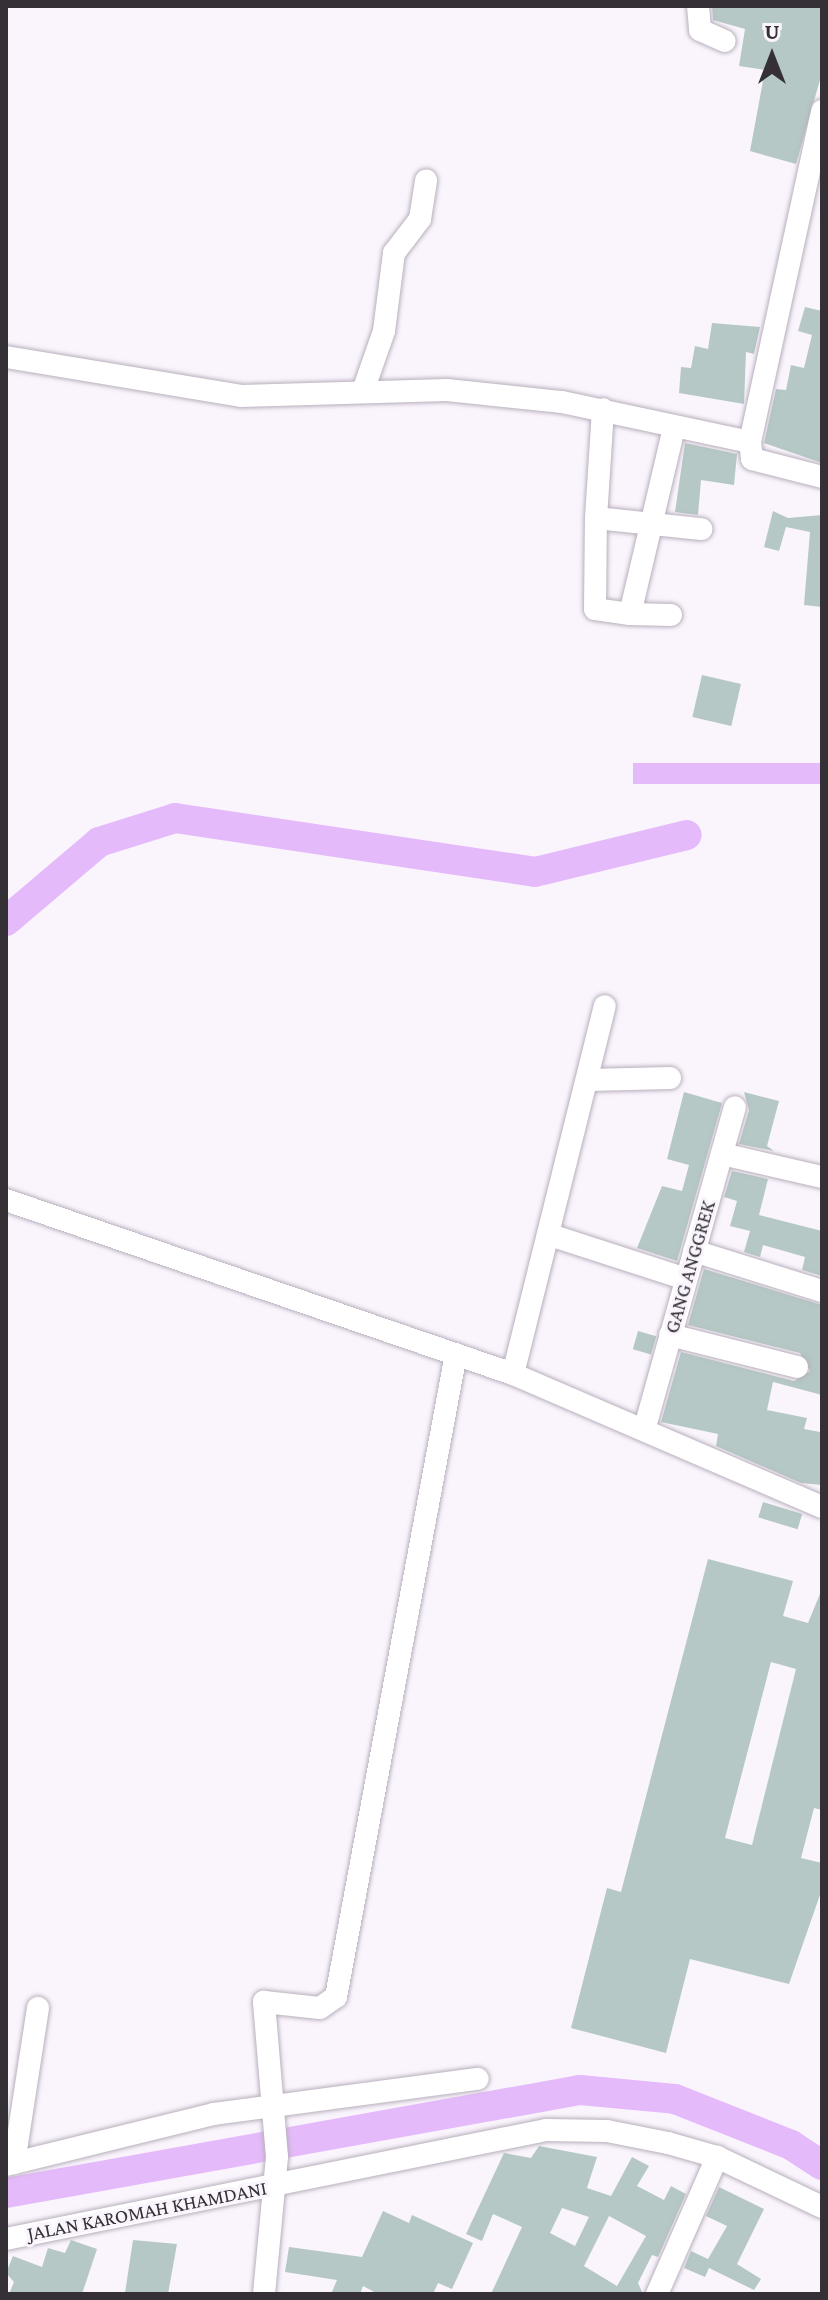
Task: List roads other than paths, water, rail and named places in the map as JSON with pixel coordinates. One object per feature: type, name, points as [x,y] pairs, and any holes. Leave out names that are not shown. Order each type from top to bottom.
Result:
[{"type":"street","points":[[698,6],[700,30],[725,41]]},
{"type":"street","points":[[822,111],[750,442],[752,459],[822,477]]},
{"type":"street","points":[[363,391],[384,331],[394,253],[420,219],[426,180]]},
{"type":"street","points":[[6,357],[241,396],[447,390],[603,409],[674,428],[750,442]]},
{"type":"street","points":[[603,409],[596,518],[595,609],[671,615]]},
{"type":"street","points":[[630,614],[648,524],[674,428]]},
{"type":"street","points":[[596,518],[701,529]]},
{"type":"street","points":[[513,1374],[589,1080],[605,1006]]},
{"type":"street","points":[[589,1080],[670,1078]]},
{"type":"street","name":"GANG ANGGREK","points":[[645,1427],[735,1107]]},
{"type":"street","points":[[722,1154],[822,1177]]},
{"type":"street","points":[[6,1200],[513,1374],[645,1427],[822,1507]]},
{"type":"street","points":[[550,1235],[686,1279]]},
{"type":"street","points":[[694,1251],[822,1291]]},
{"type":"street","points":[[670,1335],[797,1367]]},
{"type":"street","points":[[456,1354],[336,1997],[320,2008],[264,2002],[275,2113],[276,2185],[546,2130],[607,2131],[717,2157],[822,2207]]},
{"type":"street","points":[[38,2008],[10,2164],[128,2131],[275,2113],[478,2079]]},
{"type":"street","points":[[657,2294],[717,2157]]},
{"type":"street","name":"JALAN KAROMAH KHAMDANI","points":[[6,2239],[276,2185],[264,2294]]},
{"type":"waterway","points":[[6,921],[99,842],[175,818],[535,872],[687,835]]},
{"type":"waterway","points":[[6,2193],[580,2090],[675,2099],[791,2145],[822,2165]]}]
